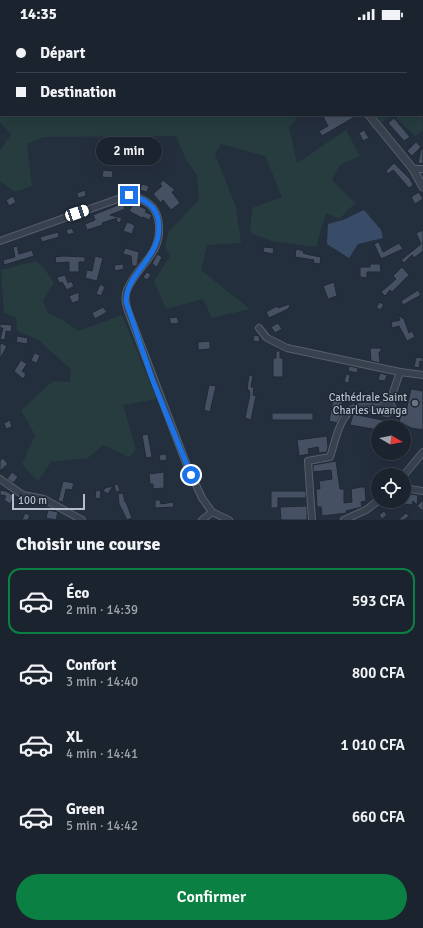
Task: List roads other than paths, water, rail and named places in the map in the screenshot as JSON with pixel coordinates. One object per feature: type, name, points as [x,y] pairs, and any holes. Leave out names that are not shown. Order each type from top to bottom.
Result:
[{"type":"street","points":[[370,116],[413,169],[423,187]]},
{"type":"street","points":[[413,169],[423,168]]},
{"type":"street","points":[[0,241],[129,195],[140,197],[154,208],[159,224],[158,241],[154,250],[127,289],[126,302],[153,381],[186,463],[202,498],[212,512],[229,520]]},
{"type":"street","points":[[259,328],[267,338],[287,348],[400,372],[423,375]]},
{"type":"street","points":[[312,520],[308,461],[330,457],[342,423],[348,413],[352,410],[357,408],[382,408],[385,403],[389,404],[400,372]]},
{"type":"street","points":[[410,468],[423,452]]},
{"type":"street","points":[[0,479],[23,495],[44,499],[82,520]]},
{"type":"street","points":[[411,489],[423,491]]},
{"type":"street","points":[[344,520],[371,506]]},
{"type":"street","points":[[202,520],[212,512]]},
{"type":"water","points":[[364,210],[381,230],[383,238],[358,244],[349,258],[327,244],[328,224],[343,220]]},
{"type":"place","name":"Cathédrale Saint Charles Lwanga","points":[[415,403]]}]
